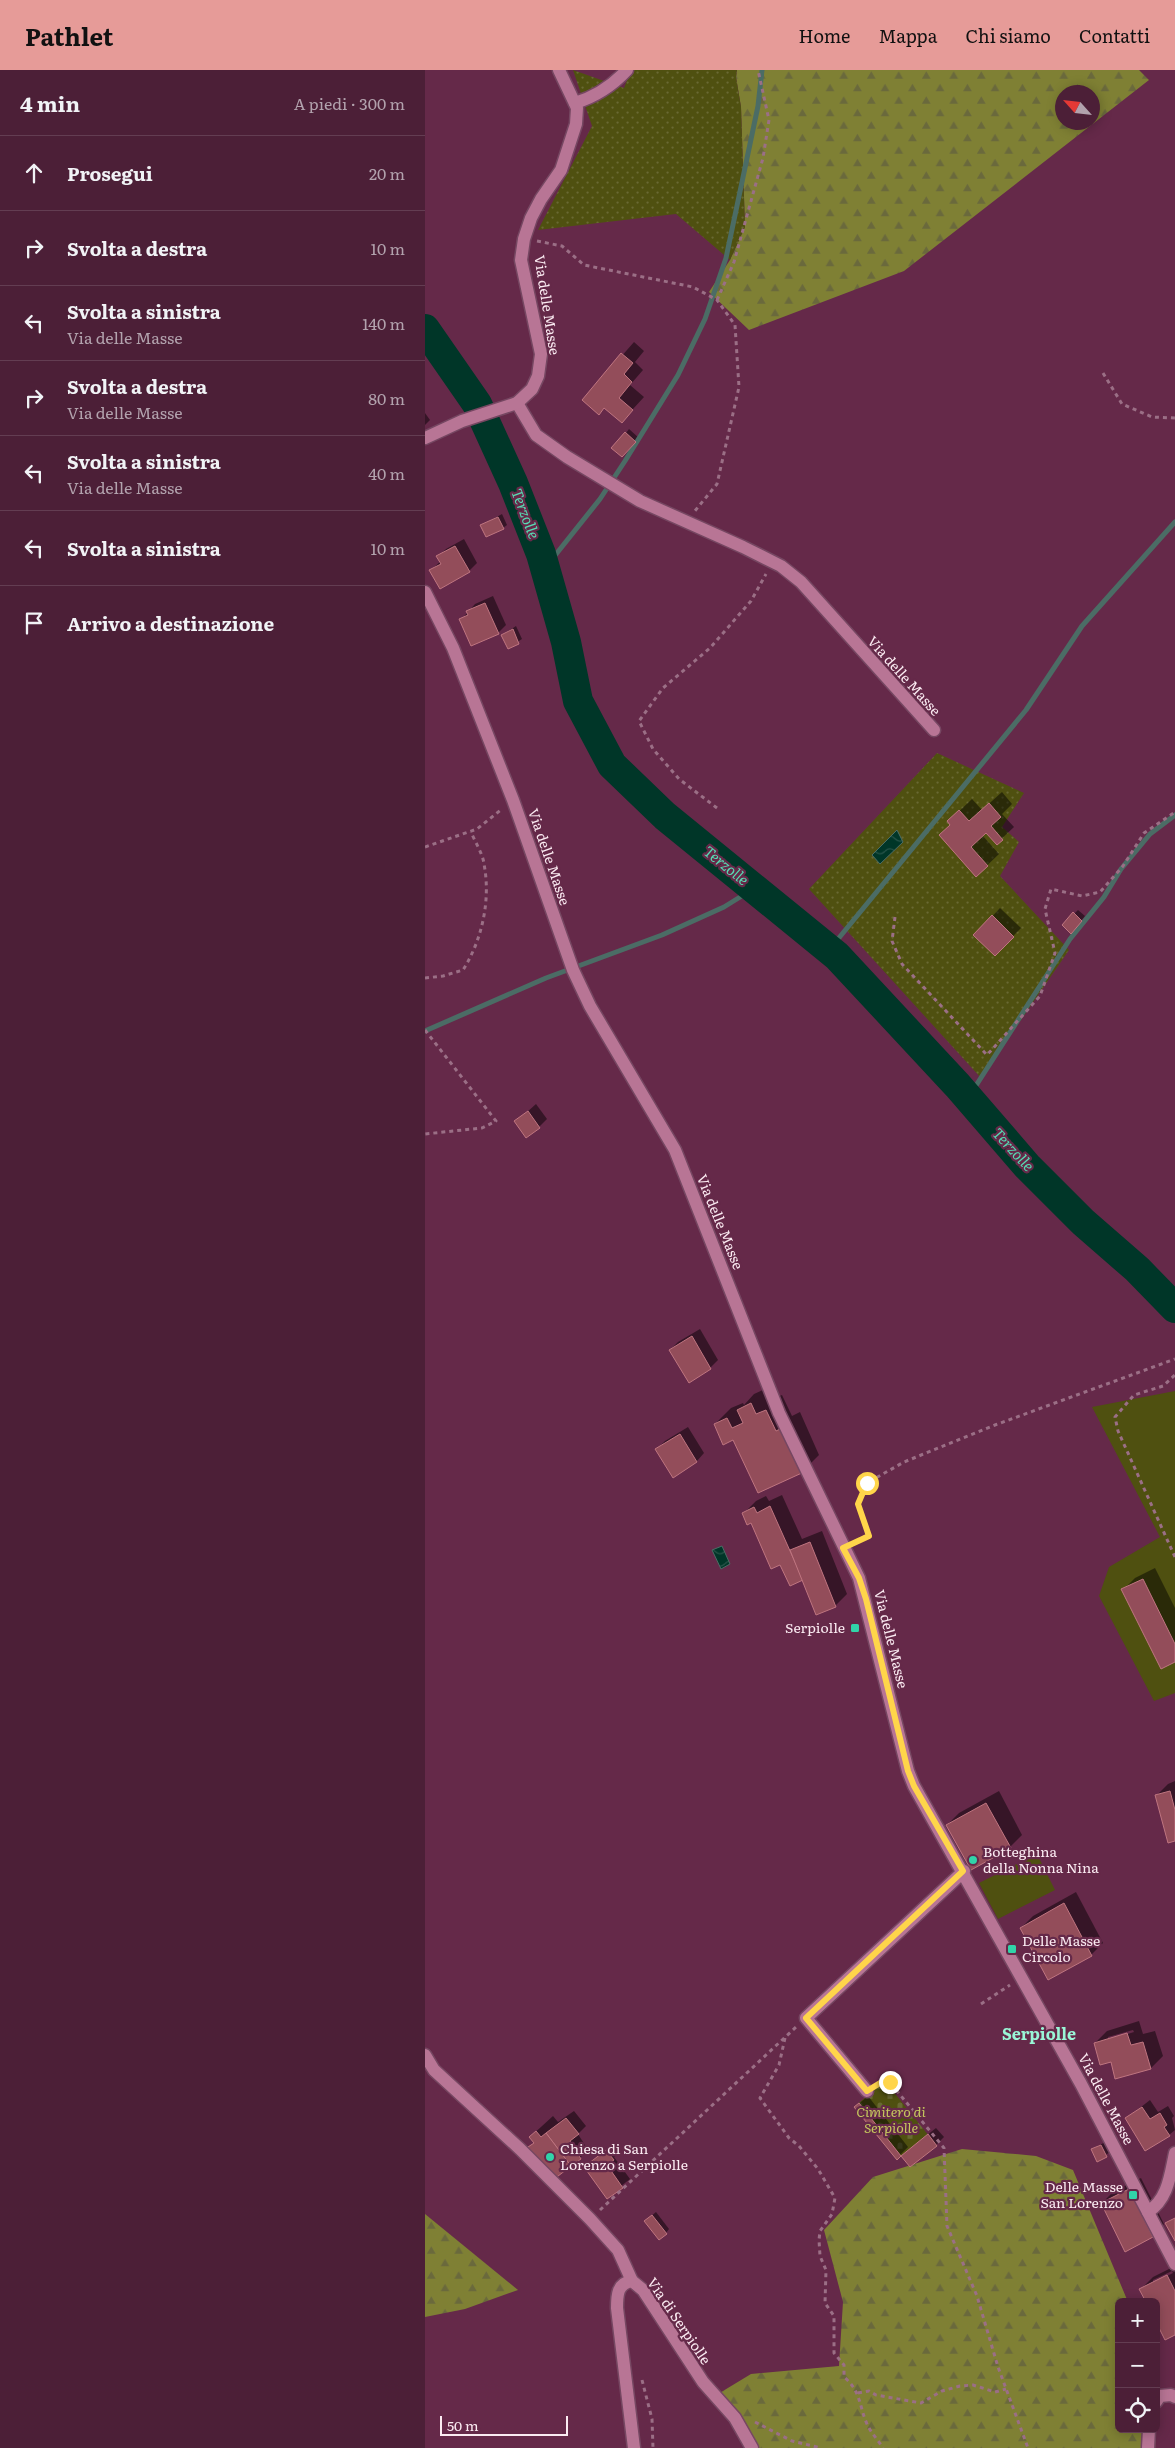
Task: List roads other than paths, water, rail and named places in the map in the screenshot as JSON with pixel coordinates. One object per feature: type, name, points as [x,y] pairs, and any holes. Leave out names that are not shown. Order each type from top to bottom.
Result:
[{"type":"street","name":"Via delle Masse","points":[[425,438],[462,421],[514,404],[532,389],[541,364],[521,260],[524,239],[531,218],[541,199],[561,170],[576,124],[575,103],[559,70]]},
{"type":"street","points":[[575,103],[590,98],[616,81],[627,70]]},
{"type":"street","name":"Via delle Masse","points":[[514,404],[536,435],[640,501],[781,566],[801,582],[934,730]]},
{"type":"street","name":"Via delle Masse","points":[[425,592],[453,648],[513,800],[573,970],[590,1006],[675,1150],[779,1413],[859,1578],[866,1599],[908,1771],[914,1786],[1081,2084],[1175,2264]]},
{"type":"street","points":[[867,2091],[806,2018],[963,1871]]},
{"type":"street","points":[[425,2055],[434,2070],[520,2149],[590,2219],[618,2250],[632,2281]]},
{"type":"street","points":[[1148,2212],[1158,2205],[1168,2186],[1175,2153]]},
{"type":"street","name":"Via di Serpiolle","points":[[633,2448],[617,2308],[619,2288],[622,2284],[632,2281],[643,2290],[703,2382],[735,2418],[752,2448]]},
{"type":"street","points":[[1160,2396],[1171,2395],[1175,2397]]},
{"type":"street","points":[[1148,2448],[1149,2433]]},
{"type":"water","points":[[897,830],[903,842],[880,864],[872,855]]},
{"type":"water","points":[[722,1546],[730,1564],[721,1569],[712,1550]]},
{"type":"waterway","points":[[545,568],[600,499],[625,461],[678,375],[705,319],[726,258],[758,106],[762,70]]},
{"type":"waterway","name":"Terzolle","points":[[425,329],[477,404],[513,483],[541,554],[566,642],[578,701],[612,765],[665,816],[837,956],[958,1086],[1027,1166],[1083,1222],[1137,1269],[1175,1308]]},
{"type":"waterway","points":[[829,950],[1026,710],[1082,626],[1175,522]]},
{"type":"waterway","points":[[968,1098],[1070,939],[1104,897],[1121,869],[1150,834],[1175,815]]},
{"type":"waterway","points":[[425,1031],[546,978],[662,935],[724,907],[753,889]]},
{"type":"place","name":"Serpiolle","points":[[855,1628]]},
{"type":"place","name":"Botteghina della Nonna Nina","points":[[973,1860]]},
{"type":"place","name":"Delle Masse Circolo","points":[[1012,1949]]},
{"type":"place","name":"Chiesa di San Lorenzo a Serpiolle","points":[[550,2157]]},
{"type":"place","name":"Delle Masse San Lorenzo","points":[[1133,2195]]},
{"type":"district","name":"Serpiolle","points":[[1039,2034]]},
{"type":"park label","name":"Cimitero di Serpiolle","points":[[891,2120]]}]
